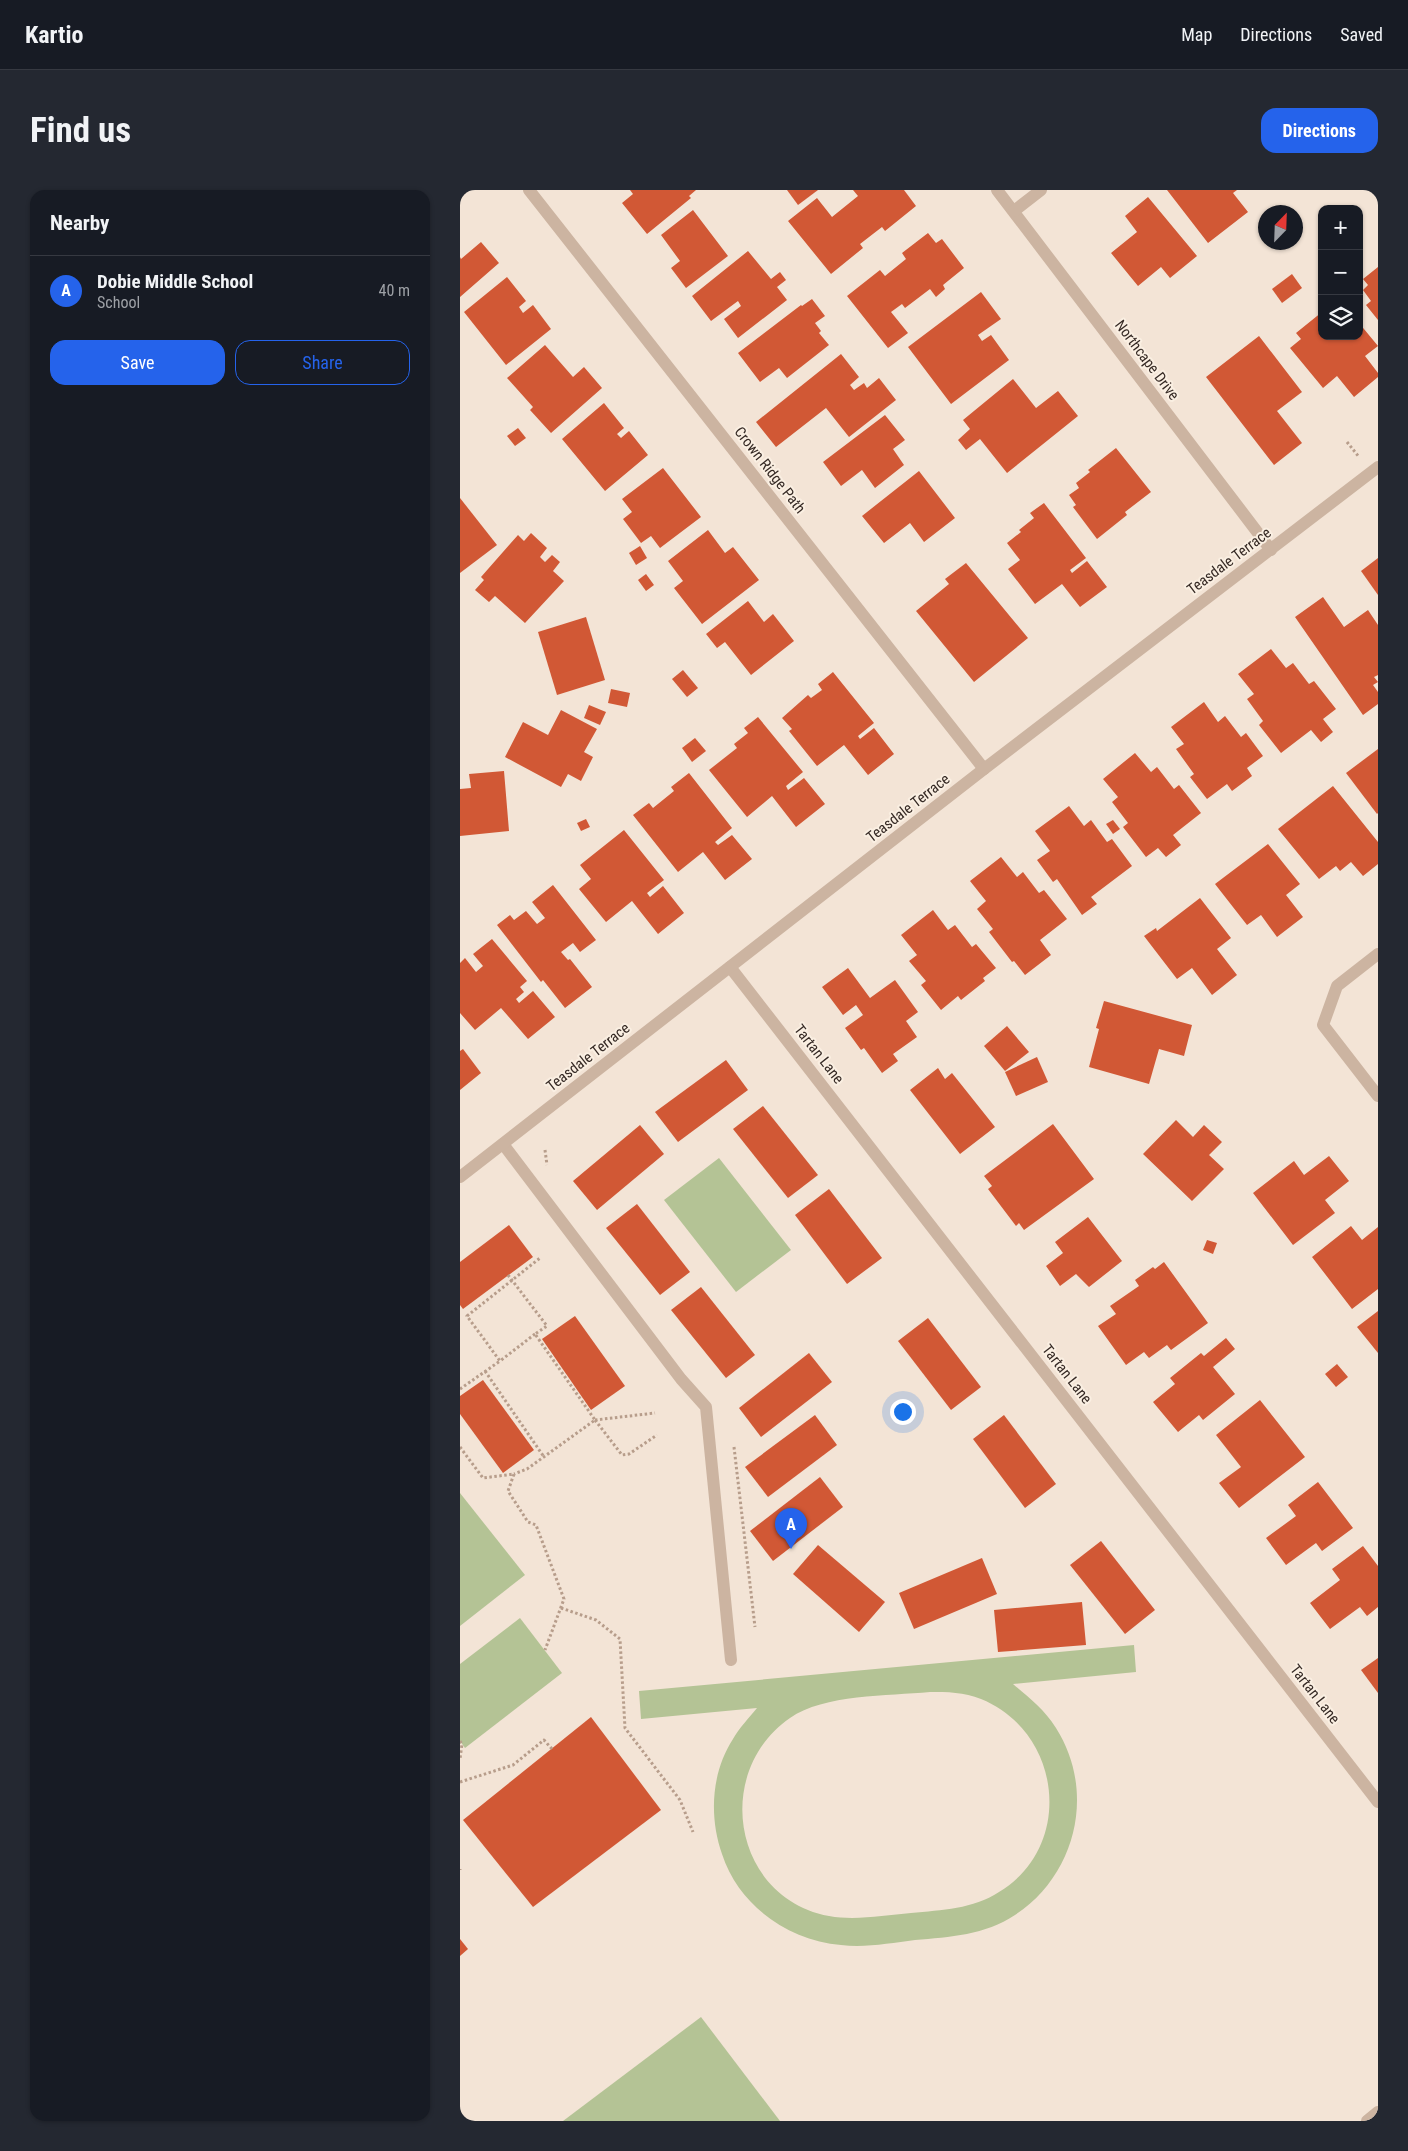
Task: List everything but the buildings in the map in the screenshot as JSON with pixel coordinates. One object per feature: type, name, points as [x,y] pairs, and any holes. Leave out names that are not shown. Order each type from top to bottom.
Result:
[{"type":"street","name":"Crown Ridge Path","points":[[529,190],[984,769]]},
{"type":"street","name":"Northcape Drive","points":[[997,190],[1271,550]]},
{"type":"street","points":[[1014,211],[1040,190]]},
{"type":"street","name":"Teasdale Terrace","points":[[460,1177],[984,769],[1378,467]]},
{"type":"street","points":[[1378,954],[1338,986],[1322,1025],[1378,1096]]},
{"type":"street","name":"Tartan Lane","points":[[730,967],[1378,1802]]},
{"type":"street","points":[[503,1144],[681,1379],[706,1407],[731,1660]]},
{"type":"street","points":[[1366,2121],[1378,2112]]},
{"type":"path","points":[[500,1361],[467,1316],[540,1258]]},
{"type":"path","points":[[460,1389],[547,1326],[508,1276]]},
{"type":"path","points":[[535,1334],[622,1455],[629,1454],[657,1434]]},
{"type":"path","points":[[485,1371],[544,1457]]},
{"type":"path","points":[[460,1447],[483,1478],[514,1474],[527,1469],[595,1420],[655,1413]]},
{"type":"path","points":[[514,1474],[508,1491],[528,1522],[536,1525],[564,1599],[545,1650]]},
{"type":"path","points":[[560,1608],[596,1620],[620,1639],[625,1728],[680,1800],[693,1832]]},
{"type":"path","points":[[460,1782],[513,1765],[544,1740],[552,1749]]},
{"type":"path","points":[[460,1741],[462,1744],[460,1760]]},
{"type":"green space","points":[[719,1158],[791,1250],[736,1292],[664,1200]]},
{"type":"green space","points":[[460,1493],[525,1575],[460,1626]]},
{"type":"green space","points":[[520,1618],[562,1673],[465,1748],[460,1741],[460,1664]]},
{"type":"green space","points":[[1134,1645],[1136,1672],[1013,1684],[1041,1709],[1056,1728],[1068,1752],[1075,1778],[1077,1804],[1074,1830],[1066,1854],[1053,1877],[1036,1898],[1004,1922],[979,1931],[954,1936],[859,1946],[821,1942],[785,1928],[753,1904],[740,1889],[730,1873],[722,1854],[715,1825],[714,1795],[716,1781],[720,1766],[733,1739],[757,1708],[641,1719],[639,1691]],"holes":[[[930,1692],[956,1693],[981,1699],[1008,1715],[1029,1737],[1042,1762],[1049,1791],[1048,1819],[1040,1847],[1023,1872],[999,1892],[989,1898],[968,1905],[946,1910],[849,1918],[829,1916],[797,1905],[771,1885],[754,1860],[744,1830],[743,1800],[750,1769],[765,1741],[790,1718],[820,1704],[838,1700]]]},
{"type":"green space","points":[[701,2017],[780,2121],[563,2121]]},
{"type":"place","name":"Dobie Middle School","points":[[791,1549]]}]
